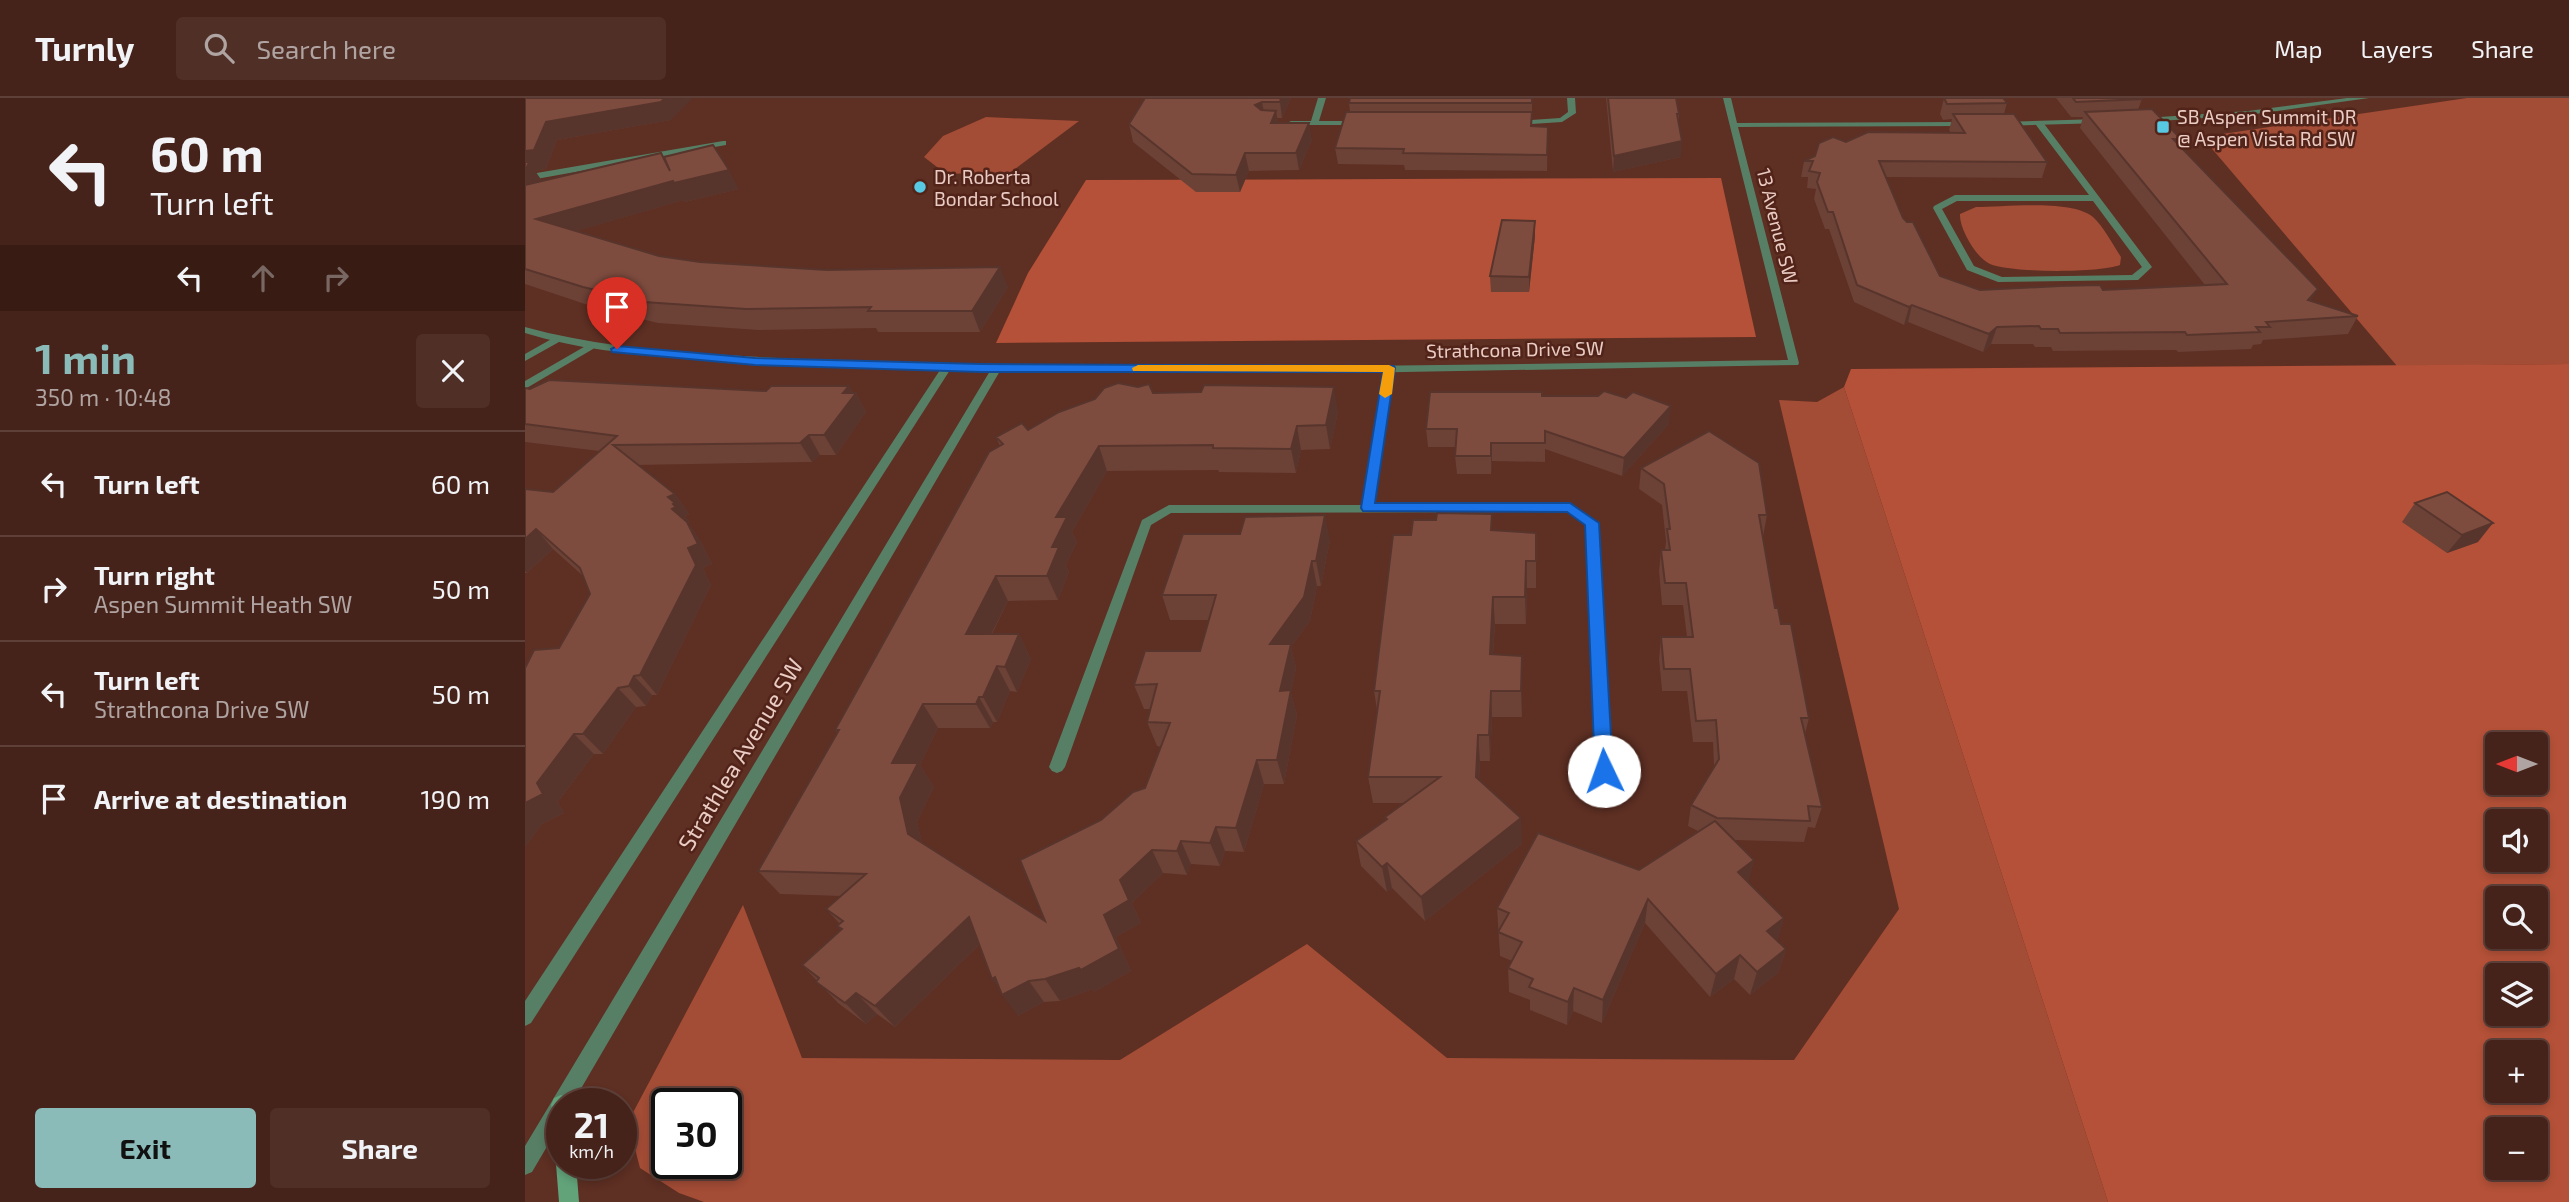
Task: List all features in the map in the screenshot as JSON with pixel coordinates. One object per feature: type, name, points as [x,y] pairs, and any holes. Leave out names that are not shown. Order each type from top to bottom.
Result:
[{"type":"main road","points":[[567,1179],[569,1202]]},
{"type":"street","points":[[1314,124],[1322,98]]},
{"type":"street","points":[[1503,123],[1562,120],[1572,113],[1571,98]]},
{"type":"street","name":"13 Avenue SW","points":[[1727,98],[1794,363]]},
{"type":"street","points":[[2129,120],[2235,114],[2365,98]]},
{"type":"street","points":[[1987,124],[2116,121]]},
{"type":"street","points":[[1277,124],[1368,123]]},
{"type":"street","points":[[2039,123],[2147,267],[2135,278],[2001,279],[1970,268],[1937,208],[1955,198],[2095,198]]},
{"type":"street","points":[[1734,125],[1974,124]]},
{"type":"street","points":[[525,178],[723,143]]},
{"type":"street","name":"Strathcona Drive SW","points":[[525,330],[555,340],[589,346],[755,362],[947,367],[1389,368],[1794,363]]},
{"type":"street","points":[[525,358],[555,340]]},
{"type":"street","points":[[525,386],[589,346]]},
{"type":"street","name":"Strathlea Avenue SW","points":[[525,1017],[947,367]]},
{"type":"street","name":"Strathlea Avenue SW","points":[[571,1088],[997,368]]},
{"type":"street","points":[[1368,508],[1389,368]]},
{"type":"street","points":[[1057,767],[1146,523],[1169,509],[1570,508],[1592,523],[1604,771]]},
{"type":"street","name":"Strathlea Avenue SW","points":[[525,1165],[546,1130]]},
{"type":"shaded area","points":[[2467,98],[2569,98],[2569,364],[2397,366],[2202,137]]},
{"type":"shaded area","points":[[986,117],[1079,121],[1011,172],[946,174],[924,157],[943,136]]},
{"type":"shaded area","points":[[1721,178],[1756,337],[996,343],[1028,273],[1086,180]]},
{"type":"shaded area","points":[[2054,206],[2083,211],[2093,217],[2105,231],[2121,257],[2120,265],[2055,271],[2016,269],[1990,264],[1974,249],[1960,220],[1960,214],[1976,207]]},
{"type":"shaded area","points":[[2569,364],[2569,1202],[2108,1202],[1844,387],[1851,369]]},
{"type":"shaded area","points":[[1844,387],[2108,1202],[704,1202],[679,1193],[657,1179],[742,1179],[742,1088],[651,1088],[651,1175],[640,1168],[637,1156],[637,1105],[743,905],[802,1058],[1120,1060],[1307,944],[1447,1058],[1794,1060],[1899,909],[1779,400],[1817,402]]},
{"type":"building","points":[[525,98],[665,98],[661,102],[546,122],[534,150],[525,151]]},
{"type":"building","points":[[1145,98],[1281,98],[1280,102],[1262,102],[1255,105],[1261,110],[1276,111],[1271,123],[1309,123],[1296,153],[1245,153],[1236,175],[1192,174],[1129,124]]},
{"type":"building","points":[[1350,98],[1532,98],[1532,103],[1349,103]]},
{"type":"building","points":[[1608,98],[1676,98],[1682,141],[1614,156]]},
{"type":"building","points":[[1944,98],[2003,98],[2007,103],[1947,104]]},
{"type":"building","points":[[2073,98],[2141,98],[2142,99],[2076,102]]},
{"type":"building","points":[[2152,109],[2181,139],[2173,139],[2318,289],[2308,300],[2358,316],[2266,322],[2270,327],[2256,327],[2260,332],[2187,335],[2185,332],[2060,333],[2058,329],[2041,329],[2039,326],[1997,327],[1989,334],[1912,305],[1909,307],[1857,285],[1833,212],[1828,212],[1817,182],[1820,173],[1809,171],[1813,161],[1804,161],[1815,156],[1819,143],[1833,137],[1846,142],[1868,132],[1965,133],[1953,114],[2014,114],[2047,162],[1879,161],[1903,218],[1907,222],[1913,222],[1940,276],[1980,290],[2100,285],[2103,290],[2227,284],[2085,112]]},
{"type":"building","points":[[1346,112],[1532,112],[1531,126],[1548,127],[1547,155],[1403,153],[1404,149],[1335,148]]},
{"type":"building","points":[[713,145],[729,170],[674,183],[673,181],[536,219],[659,256],[700,262],[827,270],[1000,267],[972,311],[868,311],[871,307],[746,309],[644,302],[525,269],[525,185],[661,153],[670,171],[664,157]]},
{"type":"building","points":[[1502,220],[1535,221],[1529,277],[1490,276]]},
{"type":"building","points":[[549,380],[766,391],[771,386],[849,386],[843,393],[856,393],[824,435],[809,435],[800,443],[613,445],[675,494],[668,497],[675,503],[673,504],[676,507],[672,509],[687,522],[698,544],[688,548],[696,565],[640,675],[634,676],[629,686],[618,688],[583,734],[574,734],[537,783],[543,794],[525,803],[525,668],[534,650],[559,648],[590,594],[580,568],[536,529],[525,539],[525,489],[553,492],[617,436],[525,424],[525,388],[530,389]]},
{"type":"building","points":[[1118,383],[1138,387],[1149,384],[1153,393],[1201,392],[1204,385],[1334,387],[1326,425],[1297,426],[1291,449],[1213,448],[1213,445],[1099,446],[1056,517],[1067,517],[1052,547],[1059,547],[1047,576],[996,576],[966,634],[1019,634],[1005,667],[997,666],[983,697],[979,697],[976,704],[923,704],[892,763],[918,763],[900,798],[908,834],[1045,921],[1020,860],[1101,820],[1133,792],[1145,788],[1170,723],[1147,722],[1157,684],[1134,685],[1145,651],[1200,651],[1216,595],[1162,595],[1183,534],[1240,534],[1245,517],[1325,515],[1316,561],[1312,561],[1304,597],[1270,644],[1291,644],[1280,691],[1291,690],[1277,760],[1257,760],[1236,828],[1216,827],[1210,843],[1181,841],[1177,851],[1152,850],[1120,880],[1129,900],[1104,915],[1119,949],[1081,970],[1079,968],[1029,981],[1002,995],[995,977],[992,979],[969,917],[875,1006],[856,993],[845,1003],[816,982],[819,978],[802,965],[842,929],[837,926],[843,921],[826,909],[866,874],[758,871],[839,730],[835,730],[989,452],[1003,444],[996,437],[1022,423],[1028,430],[1059,412],[1095,399],[1104,388]]},
{"type":"building","points":[[1604,391],[1626,398],[1633,392],[1671,406],[1624,458],[1545,431],[1545,443],[1491,443],[1491,456],[1455,456],[1457,429],[1426,429],[1430,392],[1542,392],[1542,396],[1598,396]]},
{"type":"building","points":[[1709,431],[1759,463],[1767,515],[1759,515],[1775,608],[1778,608],[1781,624],[1791,624],[1809,718],[1801,718],[1822,807],[1808,806],[1810,821],[1717,818],[1691,805],[1719,759],[1716,720],[1696,721],[1690,669],[1664,669],[1661,637],[1693,637],[1686,583],[1665,583],[1661,550],[1670,550],[1667,529],[1670,529],[1664,484],[1641,468]]},
{"type":"building","points":[[2447,492],[2493,523],[2462,535],[2415,503]]},
{"type":"building","points":[[1437,513],[1492,514],[1491,530],[1536,533],[1536,561],[1526,561],[1525,597],[1493,597],[1490,654],[1522,656],[1521,691],[1491,691],[1489,735],[1478,735],[1476,777],[1521,818],[1421,897],[1387,863],[1382,867],[1356,841],[1440,777],[1368,777],[1380,691],[1374,691],[1393,535],[1411,535],[1413,520],[1436,520]]},
{"type":"building","points":[[1715,821],[1754,860],[1738,872],[1784,918],[1767,931],[1786,949],[1757,972],[1740,955],[1716,974],[1648,899],[1603,1000],[1574,988],[1568,1002],[1529,987],[1533,979],[1508,968],[1522,942],[1498,932],[1509,913],[1497,908],[1538,833],[1639,870]]},
{"type":"slow traffic","points":[[1138,368],[1389,368],[1385,394]]},
{"type":"place","name":"SB Aspen Summit DR @ Aspen Vista Rd SW","points":[[2163,127]]},
{"type":"place","name":"Dr. Roberta Bondar School","points":[[920,187]]},
{"type":"route","points":[[617,349],[755,362],[981,368],[1389,368],[1368,508],[1570,508],[1592,523],[1604,771]]}]
